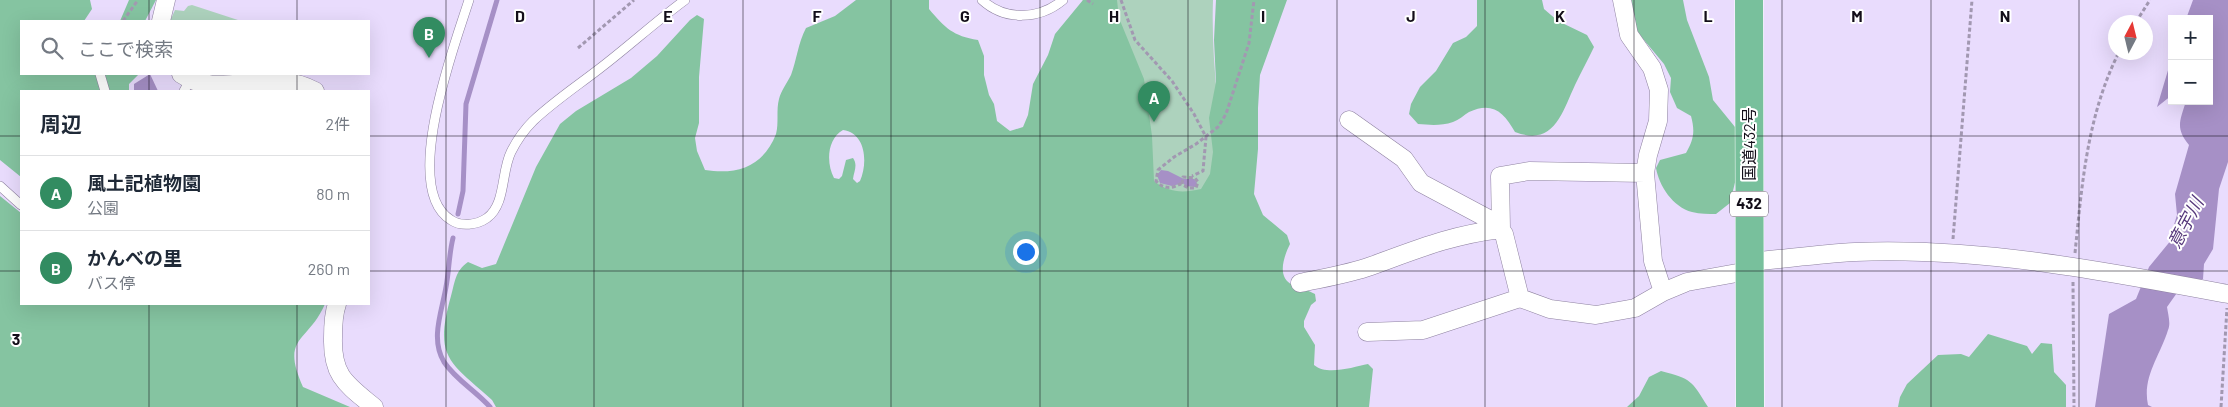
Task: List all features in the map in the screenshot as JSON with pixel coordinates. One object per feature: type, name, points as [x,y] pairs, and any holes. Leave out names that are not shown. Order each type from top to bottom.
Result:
[{"type":"highway","name":"国道432号","points":[[1749,0],[1748,267],[1750,407]]},
{"type":"street","points":[[161,20],[166,0]]},
{"type":"street","points":[[1622,0],[1629,35],[1652,68],[1659,90],[1658,121],[1645,172],[1653,261],[1662,292]]},
{"type":"street","points":[[186,84],[218,86],[272,80],[289,81],[313,90]]},
{"type":"street","points":[[1350,120],[1404,159],[1421,183],[1496,223],[1501,230]]},
{"type":"street","points":[[1520,298],[1501,230],[1500,176],[1529,171],[1645,172]]},
{"type":"street","points":[[1300,283],[1370,266],[1394,256],[1453,237],[1501,230]]},
{"type":"street","points":[[1367,332],[1423,330],[1520,298],[1550,309],[1596,316],[1635,308],[1662,292],[1687,282],[1748,267],[1855,252],[1952,254],[2076,267],[2227,296]]},
{"type":"street","points":[[337,305],[332,345],[336,370],[348,384],[374,407]]},
{"type":"lane","points":[[469,0],[438,101],[431,140],[430,168],[432,188],[440,208],[452,222],[468,224],[488,217],[499,202],[511,152],[532,122],[684,0]]},
{"type":"lane","points":[[982,0],[990,7],[1009,14],[1029,16],[1041,14],[1063,0]]},
{"type":"lane","points":[[100,75],[105,90]]},
{"type":"lane","points":[[0,186],[20,204]]},
{"type":"path","points":[[124,20],[138,0]]},
{"type":"path","points":[[578,48],[634,0]]},
{"type":"path","points":[[1086,0],[1093,4]]},
{"type":"path","points":[[1121,0],[1135,40],[1172,81],[1206,136],[1203,171],[1190,177]]},
{"type":"path","points":[[1182,184],[1173,188],[1160,185],[1156,181],[1158,170],[1218,127],[1226,114],[1249,43],[1254,0]]},
{"type":"path","points":[[1952,254],[1972,0]]},
{"type":"path","points":[[2140,15],[2150,0]]},
{"type":"path","points":[[2074,407],[2076,267],[2085,159],[2090,130],[2108,74],[2115,60]]},
{"type":"path","points":[[1183,177],[1195,178],[1198,182],[1196,188],[1189,188],[1182,184],[1183,177]]},
{"type":"path","points":[[2221,407],[2227,296]]},
{"type":"green space","points":[[0,0],[90,0],[92,9],[85,20],[20,20],[20,75],[138,75],[129,84],[129,90],[20,90],[20,176],[0,160]]},
{"type":"green space","points":[[129,0],[156,0],[146,20],[120,20]]},
{"type":"green space","points":[[856,0],[929,0],[929,9],[945,26],[962,36],[978,40],[984,56],[984,75],[989,95],[994,104],[997,121],[1010,131],[1023,127],[1028,115],[1033,84],[1048,55],[1055,34],[1083,0],[1117,0],[1119,18],[1144,79],[1152,136],[1154,181],[1171,190],[1188,191],[1201,189],[1210,174],[1213,152],[1209,118],[1216,82],[1214,40],[1216,0],[1287,0],[1260,75],[1258,149],[1254,194],[1263,215],[1287,235],[1290,244],[1284,260],[1283,272],[1288,282],[1315,294],[1316,301],[1311,305],[1304,321],[1304,327],[1315,345],[1314,365],[1326,370],[1333,370],[1348,369],[1368,364],[1373,369],[1369,407],[496,407],[492,400],[455,366],[449,356],[445,345],[444,332],[446,316],[456,277],[460,269],[468,262],[482,268],[496,264],[536,167],[560,124],[576,111],[631,78],[657,56],[690,20],[697,15],[704,19],[699,77],[699,123],[695,138],[697,151],[705,170],[738,170],[756,161],[771,145],[776,134],[779,99],[791,75],[806,28],[835,16]],"holes":[[[843,130],[851,132],[861,143],[864,158],[863,174],[857,183],[853,179],[855,166],[853,158],[846,160],[842,176],[839,179],[834,178],[829,159],[831,145],[838,134]]]},
{"type":"green space","points":[[1083,0],[1213,0],[1214,65],[1226,172],[1188,205],[1095,150],[1070,29]]},
{"type":"green space","points":[[1477,0],[1542,0],[1544,9],[1558,21],[1587,35],[1594,47],[1561,116],[1548,131],[1539,135],[1515,132],[1502,114],[1491,108],[1477,109],[1455,121],[1440,125],[1418,124],[1409,114],[1411,104],[1420,87],[1436,71],[1453,43],[1466,37],[1477,26]]},
{"type":"green space","points":[[1628,0],[1683,0],[1687,20],[1709,77],[1713,100],[1735,127],[1739,143],[1739,166],[1730,203],[1716,214],[1692,212],[1679,206],[1668,195],[1660,182],[1656,168],[1660,160],[1686,153],[1693,135],[1692,121],[1691,116],[1677,108],[1670,92],[1671,78],[1664,64],[1634,28]]},
{"type":"green space","points":[[192,5],[238,20],[170,20],[175,10],[184,11],[188,6]]},
{"type":"green space","points":[[0,196],[20,212],[20,305],[324,305],[295,349],[294,358],[297,370],[303,387],[350,407],[0,407]]},
{"type":"green space","points":[[1988,334],[2027,346],[2032,354],[2041,343],[2052,344],[2054,372],[2066,385],[2066,407],[1898,407],[1900,397],[1907,384],[1938,355],[1961,354],[1969,357]]},
{"type":"green space","points":[[1661,371],[1679,376],[1690,382],[1708,407],[1627,407],[1639,396],[1649,377]]},
{"type":"water","name":"意宇川","points":[[2193,0],[2228,0],[2228,162],[2219,189],[2213,249],[2204,264],[2203,279],[2179,290],[2167,307],[2169,328],[2147,385],[2148,405],[2152,407],[2095,407],[2109,314],[2136,299],[2149,267],[2172,239],[2177,215],[2175,194],[2189,145],[2180,129],[2185,105],[2213,105],[2213,15],[2187,15]]},
{"type":"water","points":[[2168,70],[2168,98],[2157,107]]},
{"type":"water","points":[[150,75],[158,90],[134,90],[134,84]]},
{"type":"water","points":[[1161,170],[1168,171],[1184,179],[1194,179],[1197,183],[1195,187],[1186,186],[1183,183],[1172,186],[1160,183],[1157,175]]},
{"type":"waterway","points":[[458,214],[463,191],[466,104],[497,0]]},
{"type":"waterway","points":[[453,238],[438,325],[438,344],[444,362],[460,380],[490,407]]},
{"type":"place","name":"かんべの里","points":[[429,58]]},
{"type":"place","name":"風土記植物園","points":[[1154,122]]}]
